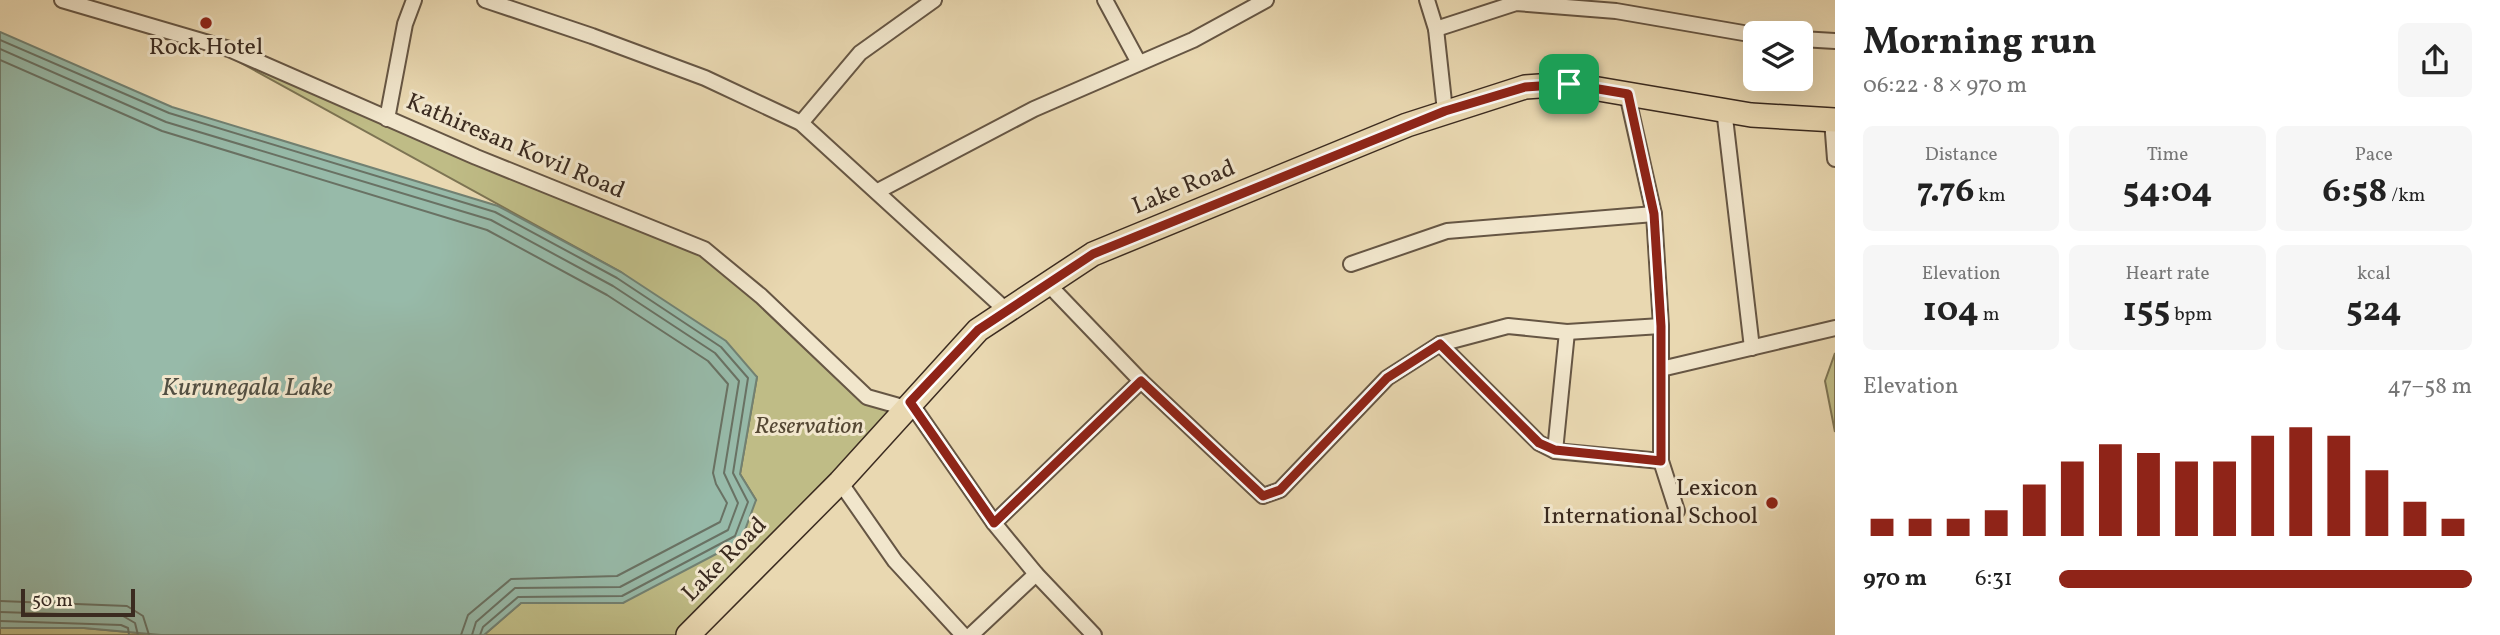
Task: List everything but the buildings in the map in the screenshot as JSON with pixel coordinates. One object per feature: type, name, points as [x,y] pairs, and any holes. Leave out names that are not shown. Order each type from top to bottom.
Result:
[{"type":"main road","name":"Lake Road","points":[[688,635],[840,482],[978,330],[1093,254],[1445,111],[1525,87],[1569,84],[1751,115],[1833,120]]},
{"type":"street","name":"Kathiresan Kovil Road","points":[[62,0],[194,37],[704,249],[761,296],[867,397],[908,405]]},
{"type":"street","points":[[387,118],[405,24],[414,0]]},
{"type":"street","points":[[485,0],[705,78],[801,123],[1008,312]]},
{"type":"street","points":[[801,123],[860,53],[934,0]]},
{"type":"street","points":[[1105,0],[1139,64]]},
{"type":"street","points":[[878,191],[1034,109],[1193,40],[1266,0]]},
{"type":"street","points":[[1427,0],[1436,29],[1445,111]]},
{"type":"street","points":[[1436,29],[1516,3],[1616,11],[1743,33]]},
{"type":"street","points":[[1813,39],[1835,40]]},
{"type":"street","points":[[1628,94],[1654,214],[1661,326],[1661,461],[1676,512]]},
{"type":"street","points":[[1724,109],[1752,348]]},
{"type":"street","points":[[1833,120],[1835,159]]},
{"type":"street","points":[[1351,264],[1447,230],[1654,214]]},
{"type":"street","points":[[1047,283],[1141,381],[1263,496],[1280,490],[1387,378],[1440,344],[1508,326],[1567,332],[1661,326]]},
{"type":"street","points":[[1661,369],[1835,328]]},
{"type":"street","points":[[1555,450],[1567,332]]},
{"type":"street","points":[[1440,344],[1539,443],[1555,450],[1661,461]]},
{"type":"street","points":[[994,523],[1141,381]]},
{"type":"street","points":[[908,405],[994,523],[1036,574],[1094,635]]},
{"type":"street","points":[[840,482],[895,561],[963,635]]},
{"type":"street","points":[[971,635],[1036,574]]},
{"type":"green space","name":"Reservation","points":[[194,37],[704,249],[867,397],[906,408],[688,635],[484,635],[521,603],[623,603],[756,500],[740,474],[757,377],[621,272]]},
{"type":"green space","points":[[1835,353],[1835,432],[1825,381]]},
{"type":"green space","points":[[0,628],[84,628],[161,635],[0,635]]},
{"type":"water","name":"Kurunegala Lake","points":[[0,32],[172,107],[498,206],[621,272],[726,341],[757,377],[740,474],[756,500],[741,541],[623,603],[521,603],[484,635],[161,635],[84,628],[0,628]]},
{"type":"place","name":"Rock Hotel","points":[[206,23]]},
{"type":"place","name":"Lexicon International School","points":[[1772,503]]},
{"type":"route","points":[[1569,84],[1628,94],[1654,214],[1661,326],[1661,461],[1555,450],[1539,443],[1440,344],[1387,378],[1280,490],[1263,496],[1141,381],[994,523],[910,402],[978,330],[1093,254],[1445,111],[1525,87],[1569,84]]}]
